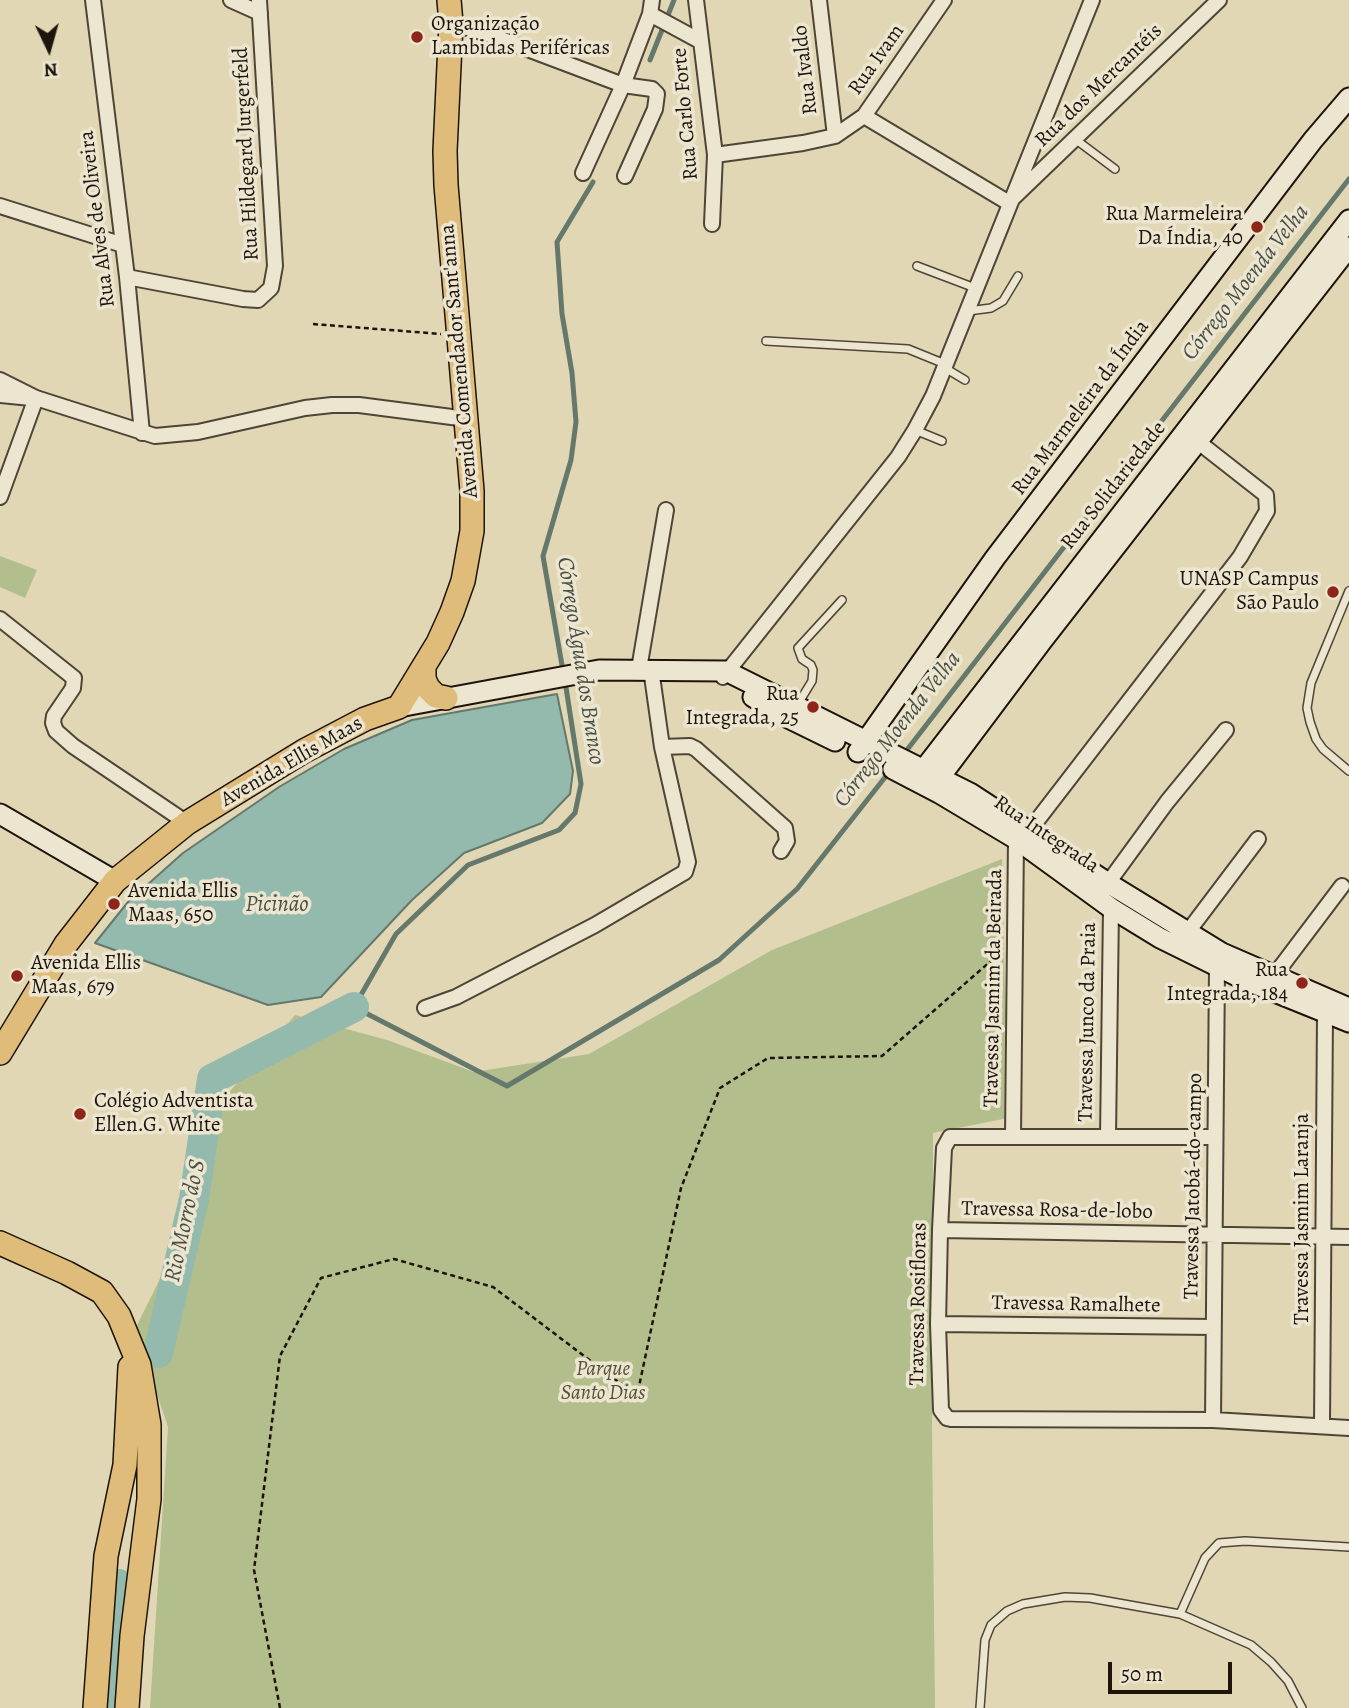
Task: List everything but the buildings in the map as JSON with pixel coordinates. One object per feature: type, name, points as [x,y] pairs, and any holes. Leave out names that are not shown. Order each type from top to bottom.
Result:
[{"type":"main road","name":"Avenida Comendador Sant'anna","points":[[400,707],[453,612],[472,531],[467,419],[452,279],[445,151],[450,11]]},
{"type":"main road","name":"Rua Marmeleira da Índia","points":[[867,749],[995,558],[1313,140],[1349,98]]},
{"type":"main road","name":"Rua Solidariedade","points":[[1192,437],[1349,220]]},
{"type":"main road","name":"Rua Solidariedade","points":[[920,775],[1349,247]]},
{"type":"main road","points":[[424,666],[424,679],[428,688],[436,696],[446,698]]},
{"type":"main road","name":"Avenida Ellis Maas","points":[[0,1053],[66,944],[115,881],[187,823],[304,751],[365,719],[400,707],[599,670],[696,669],[724,674]]},
{"type":"main road","name":"Rua Integrada","points":[[724,674],[782,715],[867,749],[920,775],[1108,883],[1187,933],[1219,960],[1325,1014],[1349,1022]]},
{"type":"main road","name":"Rua Integrada","points":[[724,674],[796,706],[867,749]]},
{"type":"main road","points":[[0,814],[115,881]]},
{"type":"main road","name":"Rua Integrada","points":[[1023,835],[1111,908],[1160,938],[1219,960],[1274,976],[1349,1008]]},
{"type":"main road","points":[[0,1243],[102,1292],[119,1316],[139,1365],[151,1450],[149,1499],[132,1636],[127,1708]]},
{"type":"main road","points":[[95,1708],[106,1556],[125,1465],[131,1342]]},
{"type":"main road","points":[[106,1556],[123,1552],[142,1556]]},
{"type":"street","name":"Rua Alves de Oliveira","points":[[93,0],[127,277],[142,433]]},
{"type":"street","points":[[232,0],[260,7]]},
{"type":"street","name":"Rua Carlo Forte","points":[[696,0],[715,155],[712,225]]},
{"type":"street","name":"Rua Ivaldo","points":[[819,0],[835,136]]},
{"type":"street","name":"Rua Ivam","points":[[835,136],[864,116],[944,0]]},
{"type":"street","points":[[724,674],[898,457],[915,430],[945,366],[1092,0]]},
{"type":"street","name":"Rua dos Mercantéis","points":[[1009,203],[1219,0]]},
{"type":"street","name":"Rua Hildegard Jurgerfeld","points":[[127,277],[243,299],[258,300],[271,288],[275,266],[260,7]]},
{"type":"street","points":[[583,173],[654,10],[700,41]]},
{"type":"street","points":[[450,11],[485,33],[623,85],[652,89],[657,94],[652,120],[625,176]]},
{"type":"street","points":[[864,116],[1009,203]]},
{"type":"street","points":[[715,155],[803,144],[835,136]]},
{"type":"street","points":[[0,206],[122,245]]},
{"type":"street","points":[[0,380],[36,398],[155,436],[176,436],[305,408],[332,405],[359,405],[467,419]]},
{"type":"street","points":[[0,395],[36,398]]},
{"type":"street","points":[[0,496],[36,398]]},
{"type":"street","points":[[1023,835],[1240,557],[1267,511],[1266,495],[1192,437]]},
{"type":"street","points":[[425,1008],[456,997],[595,925],[685,872],[688,862],[645,669],[666,510]]},
{"type":"street","points":[[0,619],[74,678],[73,688],[54,716],[56,731],[95,762],[187,823]]},
{"type":"street","points":[[1108,883],[1167,802],[1226,730]]},
{"type":"street","points":[[662,747],[690,746],[696,749],[785,828],[787,841],[781,851]]},
{"type":"street","name":"Travessa Jasmim da Beirada","points":[[1013,1137],[1015,939],[1023,835]]},
{"type":"street","points":[[1187,933],[1258,839]]},
{"type":"street","points":[[1274,976],[1342,886]]},
{"type":"street","name":"Travessa Junco da Praia","points":[[1108,1137],[1111,908]]},
{"type":"street","name":"Travessa Jatobá-do-campo","points":[[1213,1420],[1219,960]]},
{"type":"street","name":"Travessa Jasmim Laranja","points":[[1322,1425],[1325,1014]]},
{"type":"street","name":"Travessa Rosifloras","points":[[1215,1138],[954,1136],[948,1140],[944,1148],[940,1230],[938,1324],[941,1409],[947,1418],[1213,1420],[1349,1428]]},
{"type":"street","name":"Travessa Rosa-de-lobo","points":[[940,1230],[1349,1237]]},
{"type":"street","name":"Travessa Ramalhete","points":[[938,1324],[1213,1327]]},
{"type":"lane","points":[[1075,139],[1115,169]]},
{"type":"lane","points":[[917,266],[975,288]]},
{"type":"lane","points":[[966,311],[991,308],[1003,301],[1018,276]]},
{"type":"lane","points":[[766,341],[908,349],[945,366],[965,380]]},
{"type":"lane","points":[[915,430],[942,442]]},
{"type":"lane","points":[[1349,591],[1311,683],[1307,708],[1323,749],[1349,771]]},
{"type":"lane","points":[[796,706],[812,681],[814,670],[802,659],[798,648],[842,600]]},
{"type":"lane","points":[[1180,1614],[1205,1558],[1219,1543],[1245,1541],[1349,1547]]},
{"type":"lane","points":[[980,1708],[985,1640],[991,1625],[1007,1611],[1023,1604],[1043,1599],[1077,1597],[1180,1614],[1251,1645],[1288,1681],[1302,1708]]},
{"type":"path","points":[[313,324],[458,336]]},
{"type":"path","points":[[280,1708],[254,1570],[280,1356],[321,1278],[394,1259],[493,1287],[637,1396],[681,1188],[720,1088],[768,1058],[882,1056],[1015,939]]},
{"type":"green space","points":[[0,556],[37,570],[25,598],[0,587]]},
{"type":"green space","name":"Parque Santo Dias","points":[[1002,859],[1008,1118],[933,1133],[935,1708],[150,1708],[168,1427],[135,1329],[197,1205],[208,1117],[295,1015],[387,1040],[474,1072],[589,1054],[772,950]]},
{"type":"water","name":"Picinão","points":[[557,694],[573,771],[570,794],[542,823],[464,853],[412,900],[321,997],[268,1005],[95,943],[128,902],[183,853],[279,787],[344,749],[412,720]]},
{"type":"waterway","name":"Córrego Água dos Branco","points":[[650,60],[674,0]]},
{"type":"waterway","name":"Córrego Moenda Velha","points":[[903,755],[1349,179]]},
{"type":"waterway","name":"Córrego Água dos Branco","points":[[563,671],[543,556],[571,460],[576,422],[572,373],[562,314],[557,242],[593,182]]},
{"type":"waterway","name":"Córrego Moenda Velha","points":[[565,681],[581,784],[575,813],[559,830],[468,865],[396,934],[354,1007],[507,1086],[719,960],[797,889],[890,771]]},
{"type":"waterway","name":"Rio Morro do S","points":[[158,1353],[194,1199],[212,1079],[354,1007]]},
{"type":"waterway","name":"Rio Morro do S","points":[[112,1708],[119,1584]]},
{"type":"place","name":"Organização Lambidas Periféricas","points":[[417,37]]},
{"type":"place","name":"Rua Marmeleira Da Índia, 40","points":[[1257,227]]},
{"type":"place","name":"UNASP Campus São Paulo","points":[[1333,592]]},
{"type":"place","name":"Rua Integrada, 25","points":[[813,707]]},
{"type":"place","name":"Avenida Ellis Maas, 650","points":[[114,904]]},
{"type":"place","name":"Avenida Ellis Maas, 679","points":[[17,976]]},
{"type":"place","name":"Rua Integrada, 184","points":[[1302,983]]},
{"type":"place","name":"Colégio Adventista Ellen.G. White","points":[[80,1114]]}]
